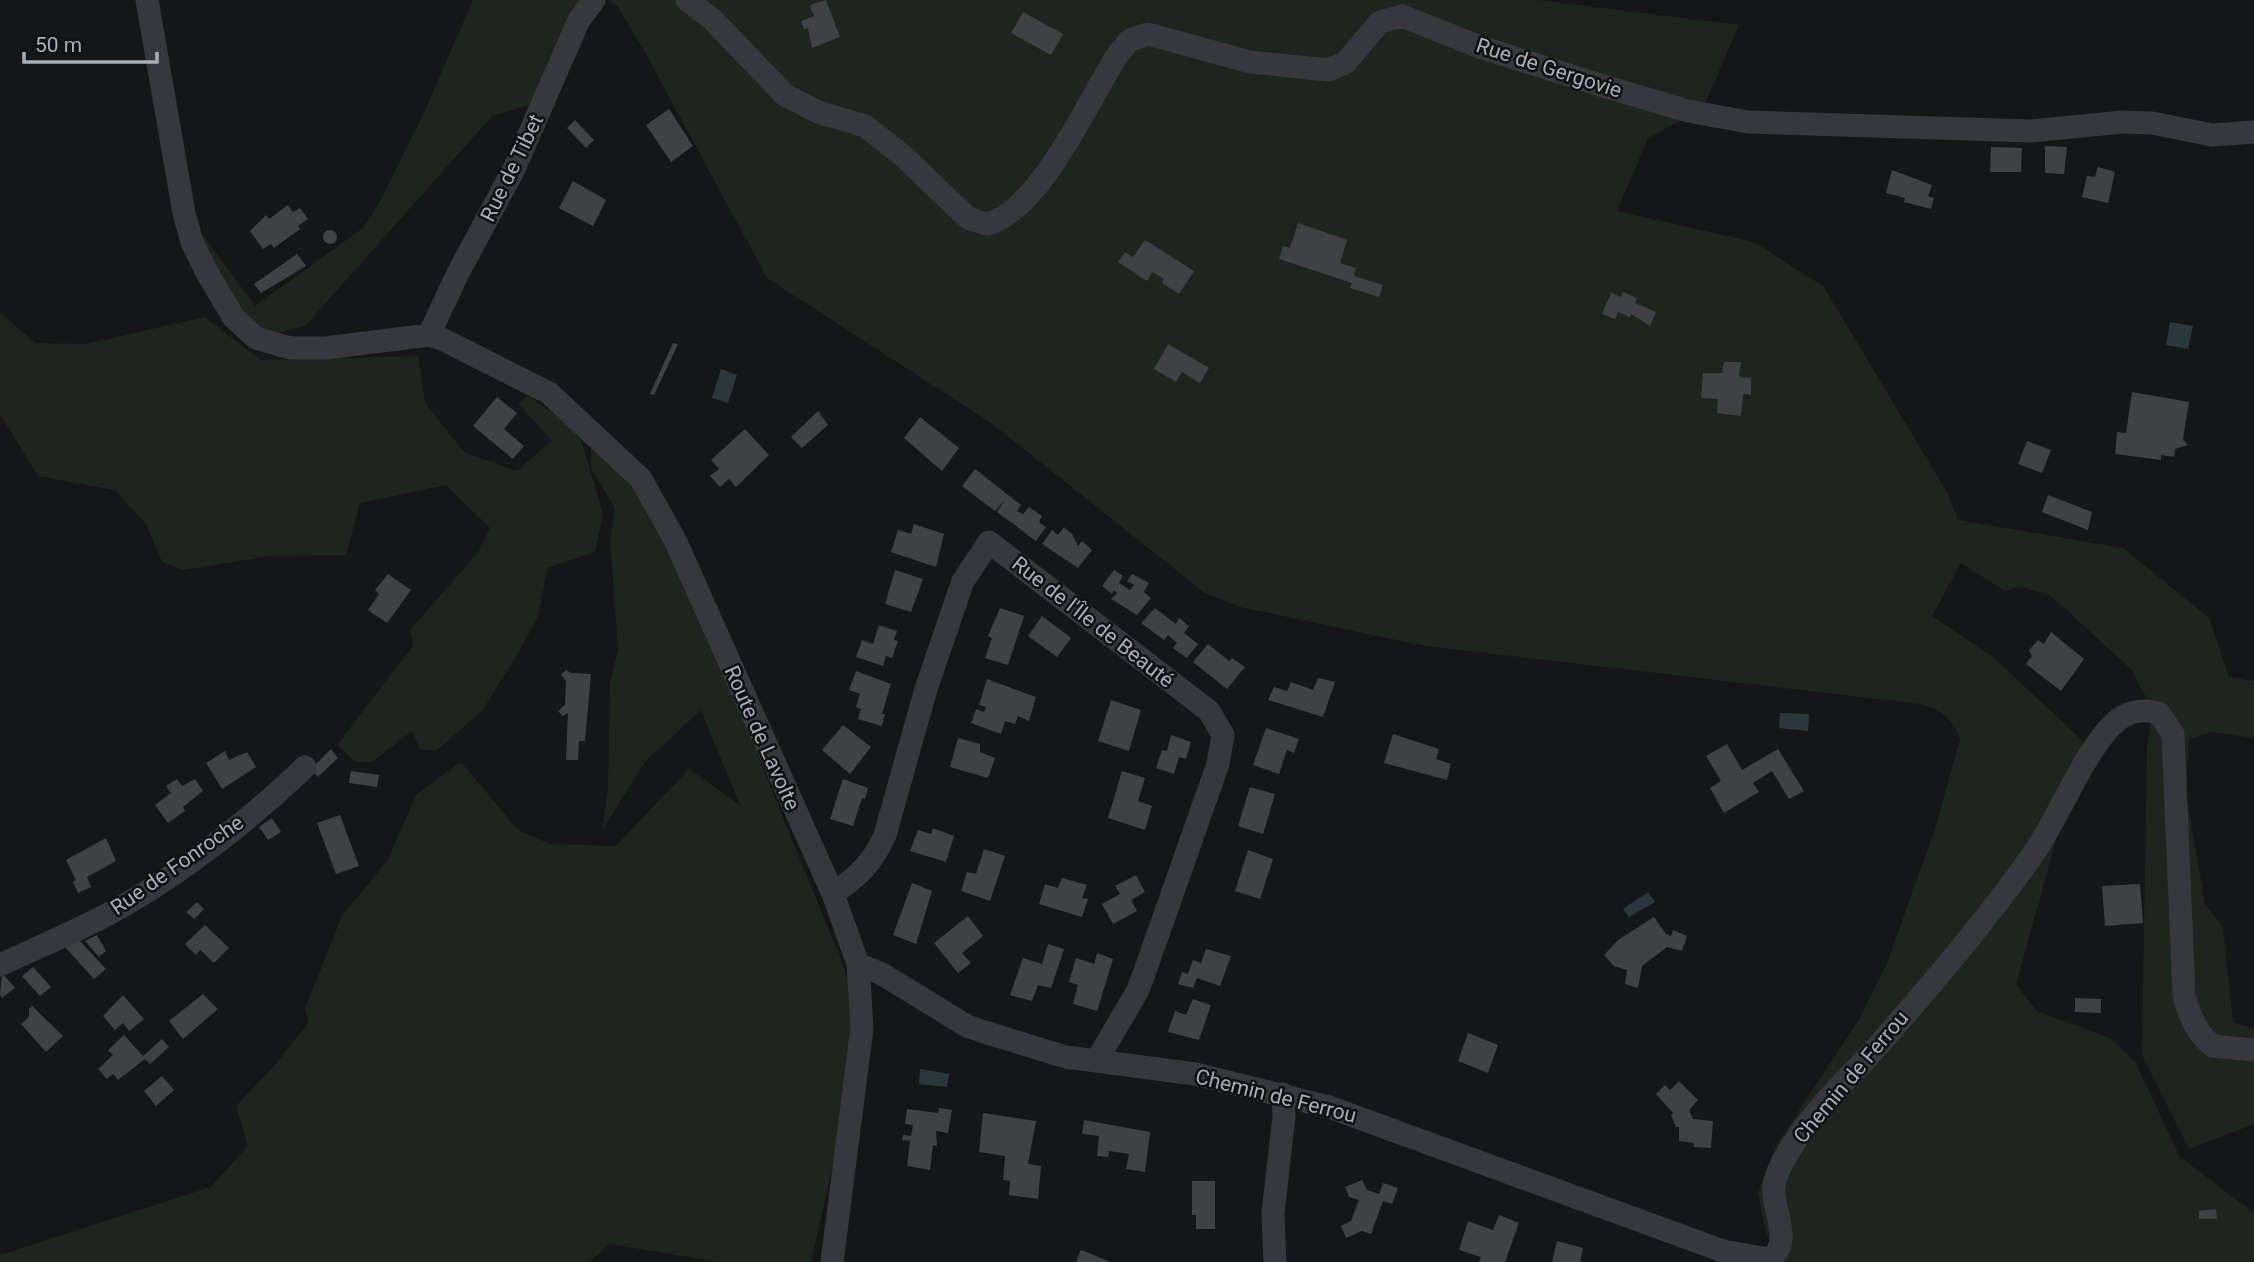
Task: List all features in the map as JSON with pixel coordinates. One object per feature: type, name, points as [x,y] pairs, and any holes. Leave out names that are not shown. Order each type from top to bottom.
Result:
[{"type":"street","points":[[147,0],[184,213],[192,242],[234,318],[256,338],[290,348],[327,348],[429,335]]},
{"type":"street","name":"Rue de Tibet","points":[[429,335],[458,273],[514,169],[579,20],[594,0]]},
{"type":"street","name":"Rue de Gergovie","points":[[687,0],[712,19],[785,95],[818,112],[865,127],[902,155],[968,218],[987,224],[1016,212],[1055,160],[1118,54],[1137,36],[1147,34],[1250,62],[1328,70],[1345,63],[1380,22],[1402,16],[1480,47],[1600,86],[1688,111],[1748,122],[2031,131],[2123,122],[2152,124],[2212,135],[2254,132]]},
{"type":"street","name":"Route de Lavolte","points":[[429,335],[522,377],[549,393],[641,479],[675,540],[833,894],[858,964],[862,1028],[832,1262]]},
{"type":"street","name":"Rue de l'Île de Beauté","points":[[833,894],[866,870],[876,857],[885,835],[926,689],[963,580],[989,541],[1209,711],[1223,735],[1218,764],[1138,990],[1097,1060]]},
{"type":"street","name":"Chemin de Ferrou","points":[[858,964],[905,988],[967,1026],[1066,1057],[1195,1074],[1283,1094],[1377,1124],[1723,1251],[1772,1259],[1780,1248],[1782,1237],[1774,1198],[1775,1177],[1801,1132],[2003,897],[2047,834],[2091,755],[2111,727],[2129,714],[2150,710],[2159,713],[2173,734],[2184,996],[2189,1012],[2204,1038],[2213,1046],[2254,1050]]},
{"type":"street","name":"Rue de Fonroche","points":[[0,965],[122,907],[218,839],[277,793],[305,767]]},
{"type":"street","points":[[861,1001],[875,990],[905,988]]},
{"type":"street","points":[[1275,1262],[1273,1213],[1283,1094]]},
{"type":"shaded area","points":[[473,0],[585,0],[533,104],[492,116],[305,326],[284,332],[273,332],[260,327],[248,318],[228,291],[198,234],[203,235],[255,306],[363,228],[380,202],[422,117]]},
{"type":"shaded area","points":[[609,0],[1538,0],[1739,25],[1703,108],[1648,138],[1617,211],[1754,242],[1823,286],[1948,494],[1958,520],[2123,548],[2209,618],[2229,677],[2254,681],[2254,738],[2210,732],[2189,740],[2186,793],[2205,904],[2223,927],[2233,1022],[2254,1029],[2254,1124],[2189,1149],[2142,1055],[2147,748],[2152,709],[2132,670],[2050,595],[2020,587],[2005,591],[1961,563],[1932,616],[1993,657],[2083,741],[2016,985],[2037,1011],[2110,1038],[2135,1062],[2180,1157],[2254,1213],[2254,1262],[1777,1262],[1765,1229],[1758,1191],[1777,1144],[1860,1018],[1886,966],[1935,829],[1960,739],[1949,720],[1940,712],[1920,704],[1425,646],[1240,607],[1205,593],[991,423],[767,278],[646,54],[618,7]]},
{"type":"shaded area","points":[[0,313],[36,343],[86,344],[205,317],[261,360],[418,356],[425,403],[464,452],[516,471],[552,441],[518,403],[528,396],[578,430],[603,514],[595,552],[547,568],[538,617],[482,711],[436,751],[420,749],[412,731],[372,762],[356,762],[337,745],[413,646],[410,630],[478,553],[490,528],[446,485],[360,503],[346,555],[270,556],[183,570],[162,562],[146,524],[115,490],[38,476],[0,414]]},
{"type":"shaded area","points":[[2170,322],[2193,326],[2188,349],[2166,345]]},
{"type":"shaded area","points":[[721,369],[737,375],[728,403],[712,398]]},
{"type":"shaded area","points":[[591,443],[642,491],[697,606],[839,955],[853,997],[852,1042],[836,1151],[811,1262],[719,1262],[610,1244],[589,1262],[0,1262],[0,1255],[211,1187],[248,1146],[236,1106],[275,1065],[309,1022],[305,1009],[342,916],[388,860],[416,795],[461,762],[518,830],[550,844],[616,846],[689,769],[740,805],[701,710],[645,762],[602,830],[608,789],[610,683],[618,650],[610,539],[615,508],[591,468]]},
{"type":"shaded area","points":[[1780,713],[1809,714],[1808,731],[1779,728]]},
{"type":"shaded area","points":[[1648,892],[1655,902],[1629,917],[1623,909]]},
{"type":"shaded area","points":[[920,1069],[949,1074],[947,1087],[919,1084]]},
{"type":"building","points":[[826,0],[840,37],[812,48],[808,28],[804,29],[801,21],[814,16],[810,5]]},
{"type":"building","points":[[1023,12],[1063,34],[1051,55],[1011,33]]},
{"type":"building","points":[[669,109],[693,146],[671,162],[646,125]]},
{"type":"building","points":[[575,120],[594,140],[586,148],[567,128]]},
{"type":"building","points":[[2045,146],[2067,147],[2064,174],[2045,173]]},
{"type":"building","points":[[1991,147],[2022,148],[2021,172],[1990,172]]},
{"type":"building","points":[[2098,167],[2115,172],[2108,203],[2082,197],[2087,176],[2095,177]]},
{"type":"building","points":[[1892,170],[1932,185],[1928,196],[1934,198],[1931,209],[1904,202],[1905,198],[1886,193]]},
{"type":"building","points":[[573,181],[606,200],[593,226],[559,208]]},
{"type":"building","points":[[288,205],[293,212],[300,208],[308,219],[298,226],[300,229],[274,248],[271,244],[263,249],[250,231],[266,215],[269,219]]},
{"type":"building","points":[[1298,223],[1347,240],[1340,263],[1356,268],[1354,276],[1383,285],[1379,297],[1350,288],[1352,283],[1279,259],[1283,246],[1290,248]]},
{"type":"building","points":[[327,230],[333,230],[337,237],[333,244],[327,244],[323,240],[323,234]]},
{"type":"building","points":[[1145,240],[1194,271],[1179,294],[1162,283],[1164,279],[1152,272],[1147,281],[1118,262],[1125,252],[1133,257]]},
{"type":"building","points":[[297,254],[306,266],[261,293],[254,284]]},
{"type":"building","points":[[1623,292],[1637,298],[1635,303],[1656,312],[1650,326],[1631,314],[1630,317],[1618,312],[1615,319],[1602,314],[1611,293],[1621,297]]},
{"type":"building","points":[[673,343],[678,344],[654,395],[650,394]]},
{"type":"building","points":[[1168,344],[1209,368],[1200,383],[1182,372],[1176,382],[1154,369]]},
{"type":"building","points":[[1724,362],[1741,362],[1739,377],[1751,378],[1751,395],[1743,394],[1741,416],[1717,413],[1718,399],[1701,398],[1703,373],[1722,373]]},
{"type":"building","points":[[2132,392],[2189,402],[2183,439],[2188,445],[2175,449],[2174,457],[2161,455],[2161,460],[2115,454],[2117,432],[2126,433]]},
{"type":"building","points":[[497,397],[517,413],[504,429],[524,446],[513,459],[473,426]]},
{"type":"building","points":[[818,411],[828,425],[802,448],[791,437]]},
{"type":"building","points":[[920,417],[959,448],[942,471],[904,438]]},
{"type":"building","points":[[745,429],[769,455],[736,487],[729,479],[720,487],[710,476],[719,469],[711,460]]},
{"type":"building","points":[[2027,441],[2051,450],[2042,473],[2018,464]]},
{"type":"building","points":[[975,469],[1021,505],[1017,511],[1023,514],[1029,507],[1042,516],[1039,522],[1046,527],[1036,541],[997,512],[1005,500],[995,511],[962,486]]},
{"type":"building","points":[[2048,495],[2092,512],[2088,530],[2042,512]]},
{"type":"building","points":[[914,524],[944,534],[936,567],[891,552],[898,530],[911,534]]},
{"type":"building","points":[[1064,527],[1072,534],[1078,546],[1082,541],[1092,550],[1078,568],[1042,544],[1052,530],[1058,535]]},
{"type":"building","points":[[895,570],[923,579],[911,612],[885,604]]},
{"type":"building","points":[[1114,570],[1123,576],[1119,583],[1130,590],[1134,585],[1127,581],[1132,574],[1149,583],[1144,592],[1151,598],[1137,615],[1111,599],[1117,593],[1114,590],[1112,594],[1102,586]]},
{"type":"building","points":[[388,574],[411,590],[387,623],[368,610],[379,594],[375,590]]},
{"type":"building","points":[[1000,608],[1024,616],[1008,665],[985,658],[992,638],[988,636]]},
{"type":"building","points":[[1155,608],[1176,624],[1179,618],[1189,626],[1184,633],[1198,644],[1187,658],[1173,648],[1177,643],[1168,635],[1164,640],[1141,623]]},
{"type":"building","points":[[1042,616],[1071,638],[1057,657],[1028,636]]},
{"type":"building","points":[[879,625],[897,631],[894,640],[898,641],[892,658],[886,656],[883,666],[856,657],[862,640],[873,644]]},
{"type":"building","points":[[2051,632],[2084,659],[2061,691],[2026,664],[2032,656],[2029,650],[2038,640],[2044,644]]},
{"type":"building","points":[[1208,644],[1229,661],[1232,658],[1245,667],[1227,689],[1193,662]]},
{"type":"building","points":[[566,670],[571,673],[591,674],[585,741],[579,741],[578,760],[566,760],[568,713],[563,716],[558,711],[565,705],[566,681],[561,675]]},
{"type":"building","points":[[856,671],[891,684],[882,714],[885,714],[882,726],[858,719],[861,709],[856,707],[860,694],[849,690]]},
{"type":"building","points":[[1318,678],[1335,682],[1323,717],[1268,700],[1274,687],[1287,691],[1291,682],[1313,690]]},
{"type":"building","points":[[987,679],[1036,697],[1029,721],[1018,716],[1015,724],[1005,721],[1001,734],[971,723],[976,709],[984,712],[986,707],[979,705]]},
{"type":"building","points":[[1111,700],[1141,710],[1129,751],[1098,741]]},
{"type":"building","points":[[843,725],[871,747],[850,774],[822,750]]},
{"type":"building","points":[[1266,728],[1299,739],[1294,753],[1287,750],[1279,774],[1253,765]]},
{"type":"building","points":[[1393,734],[1439,749],[1436,759],[1451,764],[1447,780],[1384,763]]},
{"type":"building","points":[[1171,735],[1191,742],[1186,759],[1179,757],[1174,774],[1156,768],[1162,750],[1167,751]]},
{"type":"building","points":[[958,738],[980,744],[980,752],[995,758],[988,778],[950,767]]},
{"type":"building","points":[[1727,744],[1742,770],[1778,749],[1804,791],[1789,799],[1772,771],[1753,783],[1759,792],[1724,813],[1710,788],[1721,781],[1706,756]]},
{"type":"building","points":[[331,749],[338,758],[318,777],[311,769]]},
{"type":"building","points":[[225,751],[229,760],[247,752],[256,767],[222,789],[206,763]]},
{"type":"building","points":[[351,771],[379,775],[377,787],[349,783]]},
{"type":"building","points":[[1122,771],[1145,778],[1138,801],[1152,806],[1145,830],[1108,818]]},
{"type":"building","points":[[177,779],[182,786],[195,779],[203,791],[183,807],[185,811],[168,823],[155,805],[171,793],[166,786]]},
{"type":"building","points":[[843,779],[868,788],[853,826],[830,819]]},
{"type":"building","points":[[1250,787],[1275,794],[1263,834],[1238,826]]},
{"type":"building","points":[[340,815],[359,866],[336,874],[317,823]]},
{"type":"building","points":[[272,818],[281,832],[268,840],[259,827]]},
{"type":"building","points":[[933,828],[954,836],[946,862],[910,851],[918,830],[931,834]]},
{"type":"building","points":[[106,838],[116,861],[87,877],[91,887],[78,893],[73,882],[76,880],[66,860]]},
{"type":"building","points":[[984,849],[1005,856],[990,901],[961,891],[967,872],[976,874]]},
{"type":"building","points":[[1248,850],[1273,859],[1260,899],[1235,891]]},
{"type":"building","points":[[1136,875],[1145,892],[1131,900],[1137,911],[1113,924],[1102,904],[1120,894],[1115,886]]},
{"type":"building","points":[[1062,878],[1087,885],[1082,898],[1088,899],[1082,917],[1039,904],[1045,884],[1058,888]]},
{"type":"building","points":[[912,883],[932,891],[916,944],[893,935]]},
{"type":"building","points":[[2140,884],[2143,923],[2105,926],[2102,886]]},
{"type":"building","points":[[197,902],[204,909],[194,919],[186,912]]},
{"type":"building","points":[[968,916],[983,936],[962,953],[971,963],[958,973],[934,943]]},
{"type":"building","points":[[1654,917],[1666,934],[1671,936],[1673,930],[1687,936],[1682,951],[1667,947],[1642,966],[1638,988],[1625,984],[1627,970],[1614,966],[1604,955],[1618,940]]},
{"type":"building","points":[[205,925],[229,948],[214,963],[200,950],[196,955],[185,944]]},
{"type":"building","points":[[97,935],[106,951],[99,957],[85,941]]},
{"type":"building","points":[[78,939],[106,969],[94,979],[65,947]]},
{"type":"building","points":[[1048,944],[1064,949],[1051,988],[1038,985],[1032,1001],[1010,995],[1023,958],[1042,964]]},
{"type":"building","points":[[1206,949],[1231,956],[1220,986],[1197,978],[1193,988],[1178,984],[1182,972],[1188,974],[1193,960],[1201,963]]},
{"type":"building","points":[[1097,953],[1113,959],[1097,1011],[1073,1004],[1078,985],[1069,982],[1076,958],[1094,964]]},
{"type":"building","points":[[33,967],[51,987],[40,996],[22,976]]},
{"type":"building","points":[[2,973],[15,988],[2,998],[0,995]]},
{"type":"building","points":[[203,994],[218,1009],[183,1039],[169,1021]]},
{"type":"building","points":[[123,995],[144,1019],[129,1031],[123,1023],[115,1030],[103,1016]]},
{"type":"building","points":[[2075,998],[2101,999],[2101,1013],[2075,1012]]},
{"type":"building","points":[[1193,999],[1211,1005],[1199,1040],[1168,1032],[1175,1011],[1186,1015]]},
{"type":"building","points":[[32,1006],[63,1036],[46,1052],[21,1024],[29,1017],[29,1009]]},
{"type":"building","points":[[1468,1033],[1498,1045],[1488,1073],[1458,1061]]},
{"type":"building","points":[[124,1035],[143,1056],[162,1039],[169,1047],[150,1064],[145,1059],[118,1080],[113,1074],[107,1079],[98,1069],[113,1055],[108,1050]]},
{"type":"building","points":[[162,1076],[174,1090],[156,1106],[144,1091]]},
{"type":"building","points":[[1679,1081],[1698,1100],[1689,1110],[1693,1119],[1713,1121],[1711,1148],[1694,1147],[1694,1143],[1679,1141],[1679,1127],[1676,1127],[1671,1115],[1673,1113],[1656,1094],[1665,1085],[1670,1090]]},
{"type":"building","points":[[939,1108],[952,1110],[948,1133],[936,1131],[937,1146],[933,1145],[930,1170],[907,1166],[910,1141],[902,1140],[903,1135],[911,1136],[913,1125],[905,1124],[907,1109],[938,1113]]},
{"type":"building","points":[[983,1113],[1036,1121],[1028,1164],[1041,1166],[1038,1199],[1009,1195],[1010,1181],[1003,1180],[1005,1156],[979,1152]]},
{"type":"building","points":[[1084,1120],[1150,1132],[1145,1172],[1126,1169],[1129,1154],[1109,1151],[1108,1157],[1097,1156],[1099,1136],[1082,1134]]},
{"type":"building","points":[[1362,1180],[1367,1190],[1379,1194],[1383,1183],[1398,1188],[1392,1204],[1383,1201],[1371,1234],[1362,1231],[1346,1238],[1341,1226],[1351,1221],[1359,1200],[1349,1197],[1345,1187]]},
{"type":"building","points":[[1192,1181],[1215,1181],[1215,1229],[1196,1229],[1196,1215],[1192,1215]]},
{"type":"building","points":[[2216,1209],[2217,1219],[2199,1219],[2199,1211]]},
{"type":"building","points":[[1499,1215],[1519,1223],[1505,1262],[1479,1262],[1481,1257],[1459,1250],[1468,1221],[1493,1230]]},
{"type":"building","points":[[1557,1241],[1583,1248],[1580,1262],[1552,1262]]},
{"type":"building","points":[[1081,1250],[1089,1253],[1110,1262],[1076,1262]]}]
